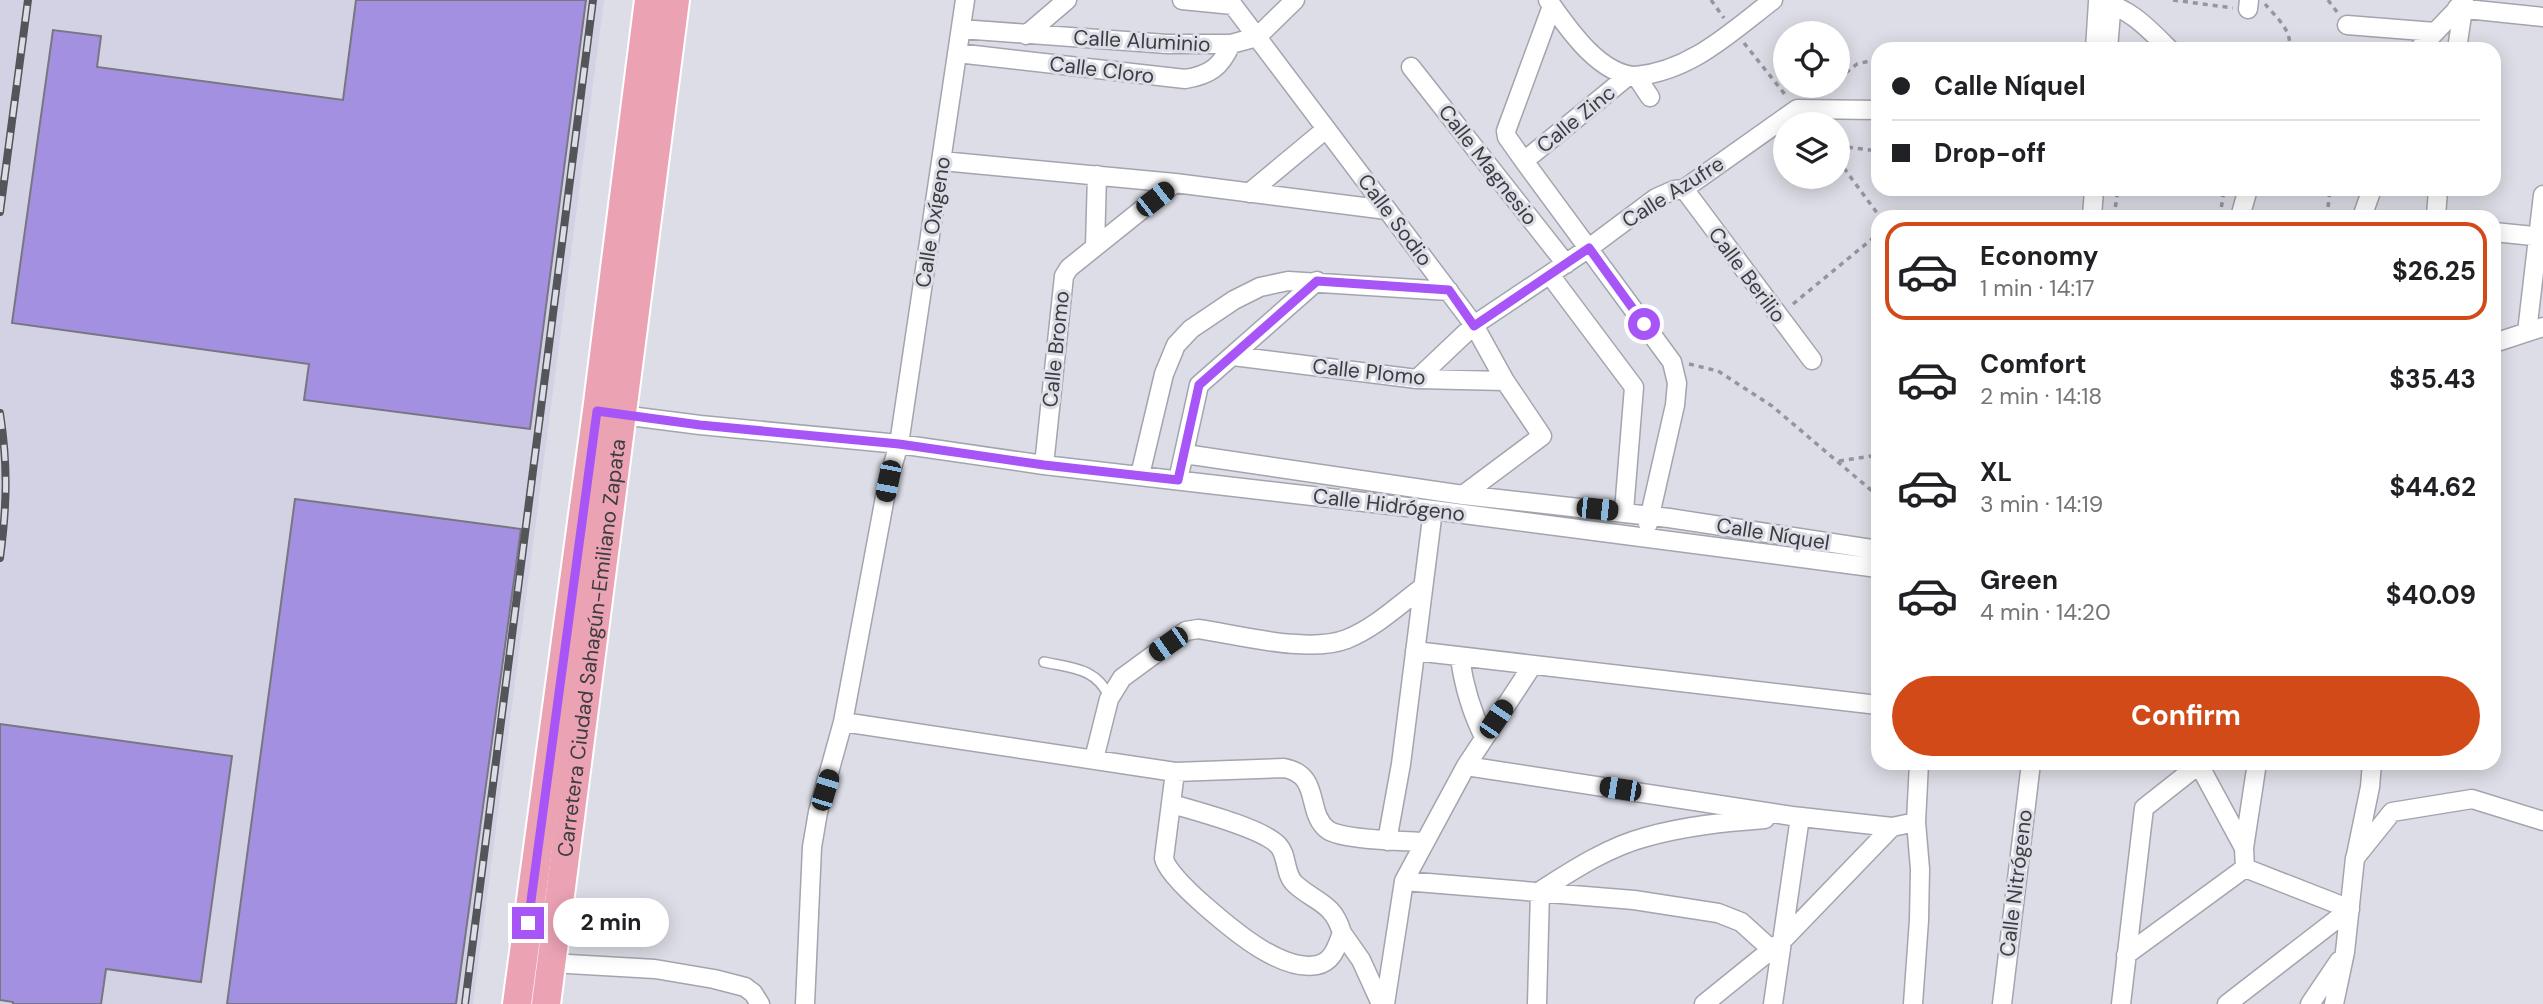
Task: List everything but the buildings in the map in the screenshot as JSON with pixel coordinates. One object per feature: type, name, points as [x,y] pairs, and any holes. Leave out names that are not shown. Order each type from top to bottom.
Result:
[{"type":"main road","name":"Carretera Ciudad Sahagún-Emiliano Zapata","points":[[546,1004],[610,413],[649,0]]},
{"type":"main road","name":"Carretera Ciudad Sahagún-Emiliano Zapata","points":[[517,1004],[675,0]]},
{"type":"street","name":"Calle Oxígeno","points":[[805,1004],[812,848],[818,812],[843,722],[886,495],[899,444],[943,160],[964,0]]},
{"type":"street","name":"Calle Aluminio","points":[[1026,35],[1067,0]]},
{"type":"street","name":"Calle Aluminio","points":[[1182,0],[1231,3]]},
{"type":"street","points":[[1257,37],[1295,0]]},
{"type":"street","name":"Calle Zinc","points":[[1524,161],[1632,76],[1652,75],[1675,68],[1703,54],[1773,0]]},
{"type":"street","points":[[2097,42],[2107,2]]},
{"type":"street","points":[[2107,2],[2108,42]]},
{"type":"street","points":[[2107,2],[2140,21],[2162,42]]},
{"type":"street","name":"Calle Sodio","points":[[1231,3],[1449,290],[1542,436],[1463,495]]},
{"type":"street","points":[[1550,3],[1579,42],[1602,62],[1632,76],[1650,97]]},
{"type":"street","points":[[1550,3],[1506,131],[1507,137],[1672,362],[1677,383],[1675,405],[1644,537]]},
{"type":"street","points":[[2462,5],[2543,17]]},
{"type":"street","points":[[2426,42],[2462,5]]},
{"type":"street","points":[[2458,42],[2462,5]]},
{"type":"street","points":[[2347,25],[2435,32]]},
{"type":"street","name":"Calle Aluminio","points":[[961,29],[1167,44],[1231,44],[1257,37]]},
{"type":"street","name":"Calle Cloro","points":[[957,53],[1185,79],[1201,77],[1216,69],[1224,60],[1231,44]]},
{"type":"street","name":"Calle Magnesio","points":[[1411,67],[1566,264]]},
{"type":"street","points":[[1797,109],[1871,110]]},
{"type":"street","name":"Calle Azufre","points":[[1416,379],[1474,326],[1589,248],[1656,198],[1674,190],[1684,189],[1797,109]]},
{"type":"street","points":[[1249,193],[1326,129]]},
{"type":"street","points":[[943,160],[1175,183],[1387,210]]},
{"type":"street","points":[[1095,247],[1097,175]]},
{"type":"street","name":"Calle Bromo","points":[[1044,465],[1064,276],[1069,268],[1175,183]]},
{"type":"street","name":"Calle Berilio","points":[[1684,189],[1812,360]]},
{"type":"street","points":[[2501,341],[2535,329],[2543,195]]},
{"type":"street","points":[[2501,233],[2540,237]]},
{"type":"street","points":[[1550,275],[1634,387],[1623,511]]},
{"type":"street","points":[[1140,475],[1164,374],[1176,345],[1191,329],[1234,300],[1260,286],[1288,281],[1449,290]]},
{"type":"street","points":[[1178,480],[1199,385],[1317,281]]},
{"type":"street","name":"Calle Plomo","points":[[1233,356],[1416,379],[1505,381]]},
{"type":"street","name":"Calle Hidrógeno","points":[[610,413],[700,425],[899,444],[1044,465],[1433,510],[1871,567]]},
{"type":"street","name":"Calle Níquel","points":[[1185,454],[1463,495],[1623,511],[1871,549]]},
{"type":"street","points":[[1387,841],[1401,764],[1433,510]]},
{"type":"street","points":[[1094,759],[1109,699],[1122,678],[1186,631],[1198,629],[1325,645],[1358,633],[1423,587]]},
{"type":"street","points":[[1415,651],[1871,704]]},
{"type":"street","points":[[1460,658],[1466,693],[1484,737]]},
{"type":"street","points":[[1383,1004],[1404,881],[1466,766],[1532,666]]},
{"type":"street","points":[[843,722],[1175,772],[1284,768],[1297,770],[1305,777],[1326,828],[1334,833],[1387,841],[1424,842]]},
{"type":"street","points":[[1466,766],[1796,816],[1892,827],[1916,821]]},
{"type":"street","points":[[1913,1004],[1920,920],[1916,821],[1919,770]]},
{"type":"street","name":"Calle Nitrógeno","points":[[2002,1004],[2034,770]]},
{"type":"street","points":[[2121,1004],[2144,808],[2192,770]]},
{"type":"street","points":[[2202,770],[2244,848]]},
{"type":"street","points":[[2245,868],[2244,848],[2257,770]]},
{"type":"street","points":[[2334,1004],[2345,953],[2356,858],[2371,770]]},
{"type":"street","points":[[1175,772],[1164,858],[1168,870],[1193,895],[1260,948],[1284,961],[1304,966],[1319,965],[1335,952],[1342,933]]},
{"type":"street","points":[[2356,858],[2392,812],[2472,799],[2543,821]]},
{"type":"street","points":[[1172,804],[1229,821],[1273,840],[1280,848],[1294,883],[1329,907],[1338,920],[1342,933],[1361,960],[1383,1004]]},
{"type":"street","points":[[1540,891],[1586,861],[1645,837],[1708,824],[1796,816]]},
{"type":"street","points":[[1773,1004],[1777,946],[1796,816]]},
{"type":"street","points":[[1704,1004],[1777,946],[1892,827]]},
{"type":"street","points":[[2126,955],[2245,868]]},
{"type":"street","points":[[2245,868],[2350,909]]},
{"type":"street","points":[[1404,881],[1634,900],[1718,913],[1741,922],[1777,946]]},
{"type":"street","points":[[1536,1004],[1540,891]]},
{"type":"street","points":[[2227,1004],[2350,909]]},
{"type":"street","points":[[2310,1004],[2345,953]]},
{"type":"street","points":[[551,963],[655,969],[714,979],[744,987],[753,993],[760,1004]]},
{"type":"lane","points":[[1044,662],[1093,675],[1100,681],[1109,699]]},
{"type":"path","points":[[1711,0],[1797,109]]},
{"type":"path","points":[[2173,0],[2250,5],[2289,35],[2291,42]]},
{"type":"path","points":[[1850,70],[1857,64],[1871,61]]},
{"type":"path","points":[[1850,148],[1871,150]]},
{"type":"path","points":[[1850,176],[1875,210]]},
{"type":"path","points":[[1778,316],[1871,240]]},
{"type":"path","points":[[1672,362],[1718,371],[1772,406],[1871,490]]},
{"type":"path","points":[[1839,461],[1871,456]]},
{"type":"shaded area","points":[[0,0],[604,0],[473,1004],[0,1004]]},
{"type":"railway","points":[[0,212],[28,0]]},
{"type":"railway","points":[[465,1004],[593,0]]},
{"type":"railway","points":[[0,413],[6,486],[0,558]]},
{"type":"route","points":[[528,923],[597,411],[700,425],[899,444],[1044,465],[1178,480],[1199,385],[1317,281],[1449,290],[1474,326],[1589,248],[1644,324]]}]
